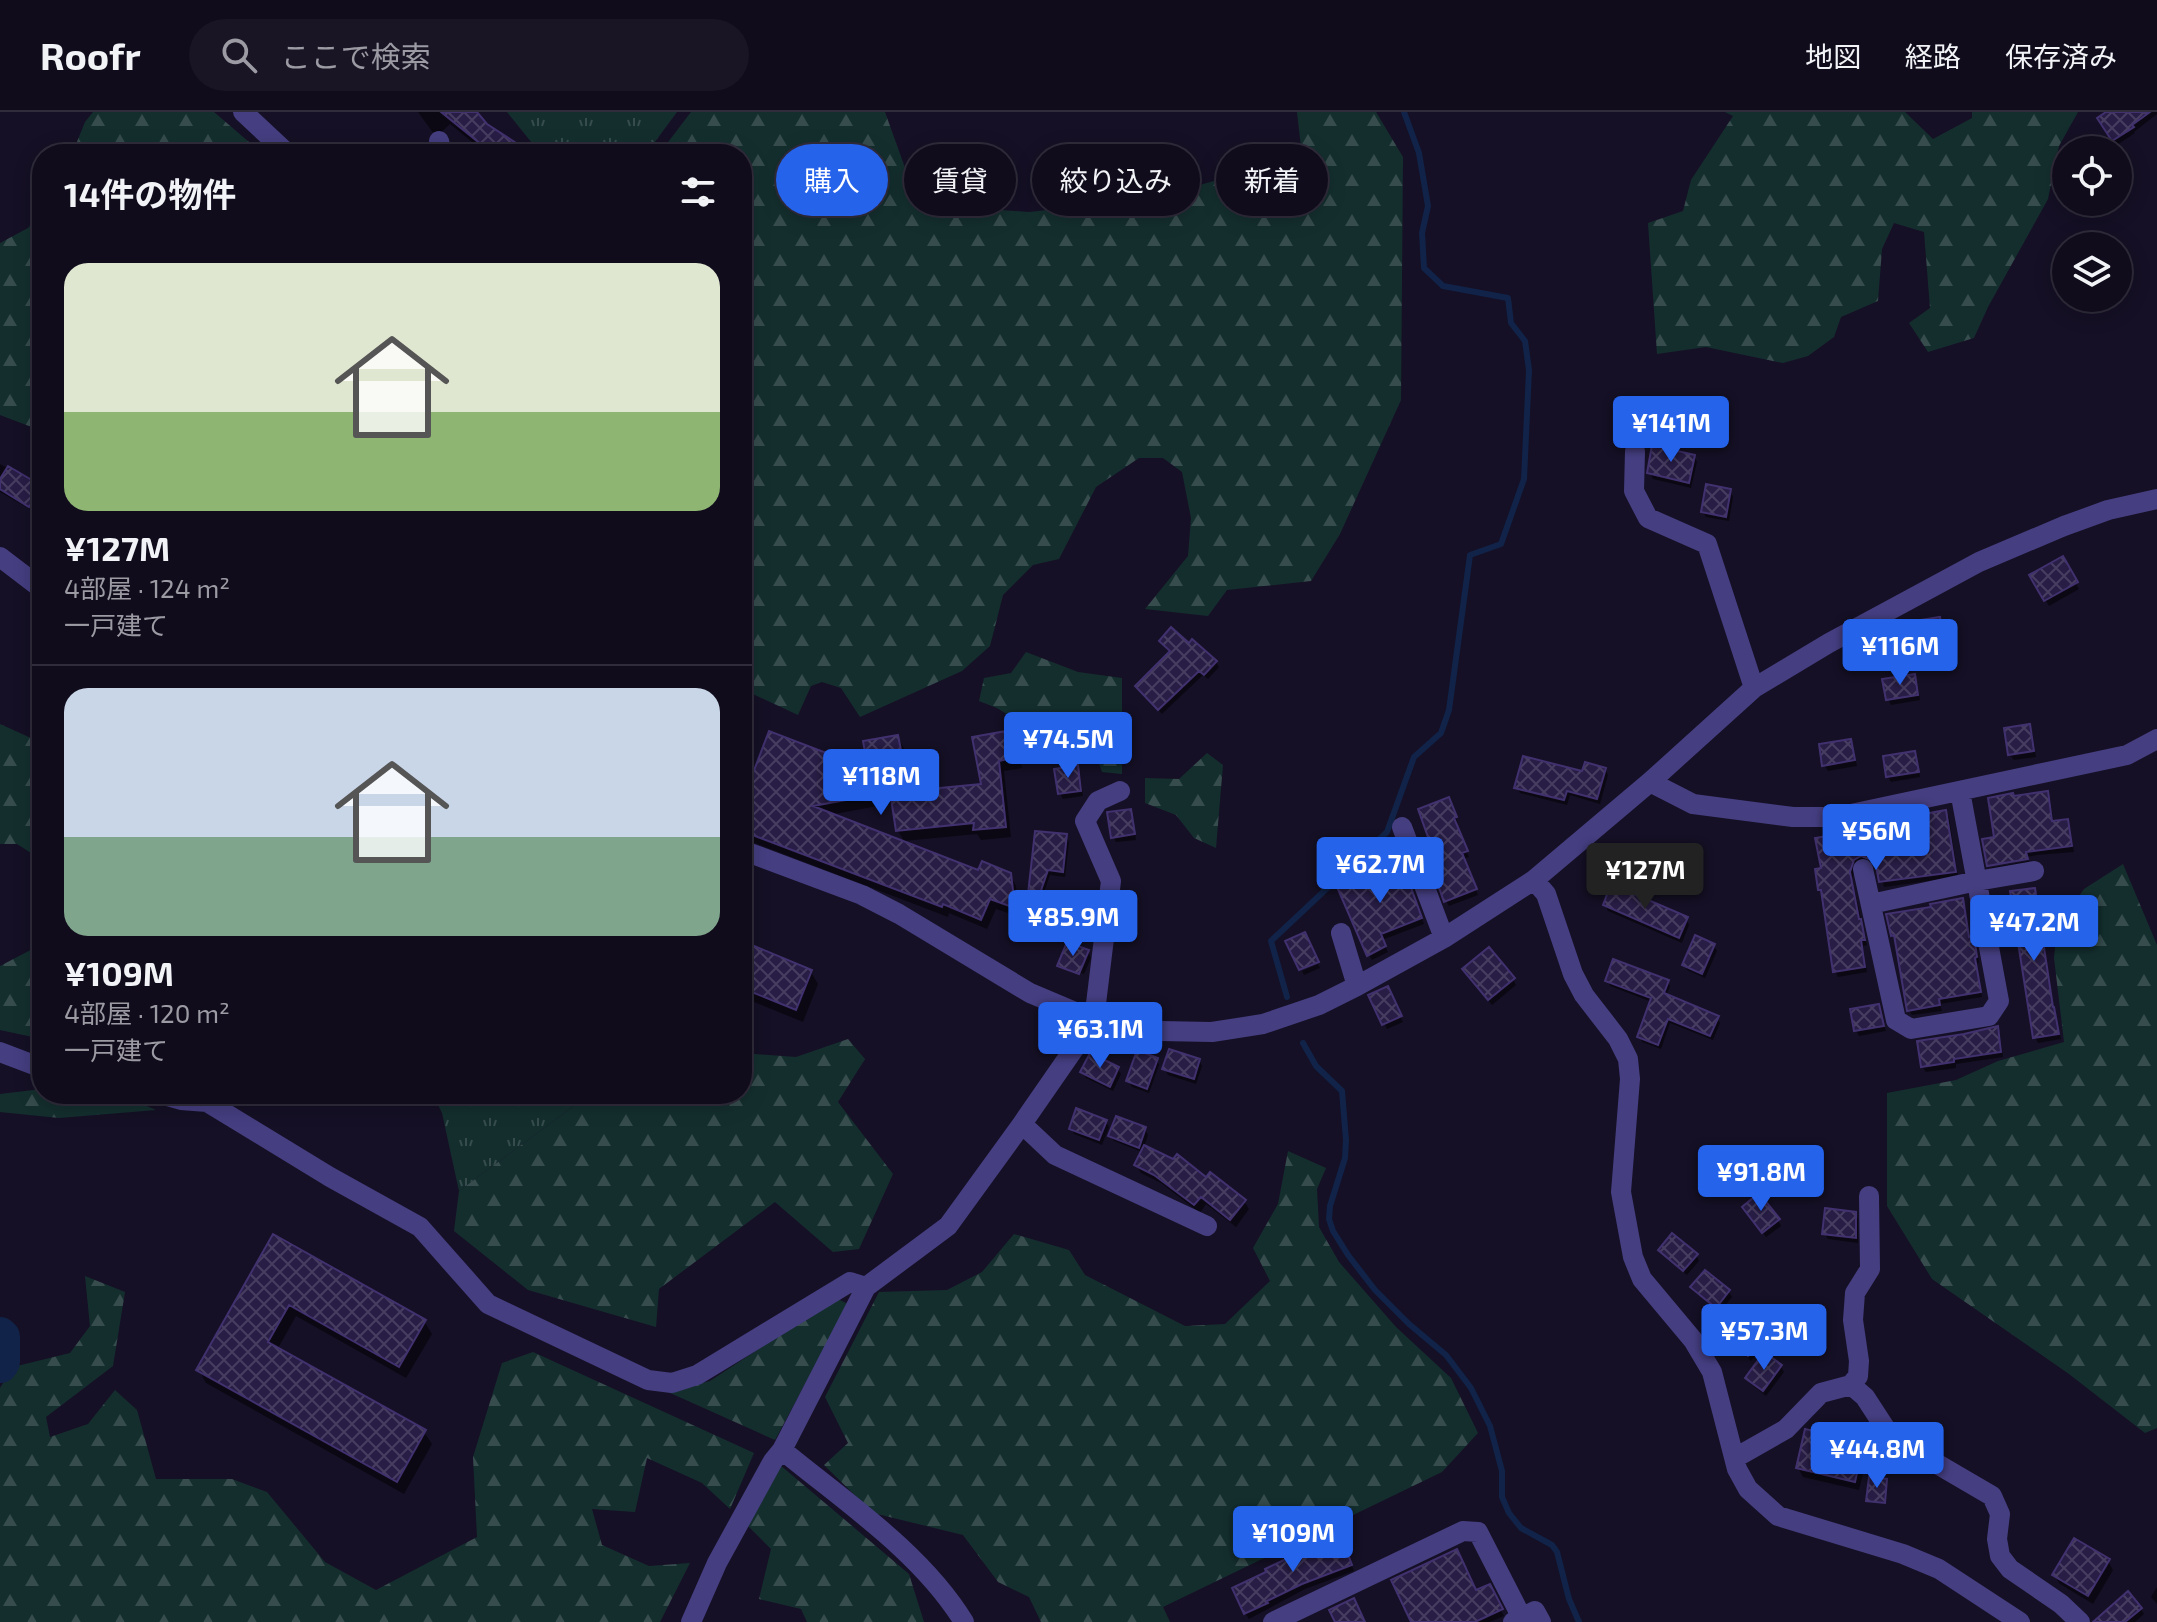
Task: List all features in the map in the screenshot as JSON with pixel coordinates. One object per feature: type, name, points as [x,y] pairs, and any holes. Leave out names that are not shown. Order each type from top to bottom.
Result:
[{"type":"street","points":[[243,112],[277,144]]},
{"type":"street","points":[[1635,451],[1634,491],[1648,518],[1707,544],[1754,688]]},
{"type":"street","points":[[752,854],[862,895],[1030,993],[1094,1020],[1160,1031],[1212,1032],[1263,1024],[1319,1005],[1357,986],[1444,938],[1534,880],[1650,782],[1754,688],[1829,643],[1979,562],[2108,510],[2157,499]]},
{"type":"street","points":[[0,557],[32,581]]},
{"type":"street","points":[[1650,782],[1693,804],[1793,817],[1837,817],[2127,755],[2157,739]]},
{"type":"street","points":[[691,1622],[717,1563],[782,1450],[866,1287],[948,1226],[1094,1020],[1111,881],[1085,821],[1098,801],[1120,791]]},
{"type":"street","points":[[1863,869],[1896,1020],[1911,1029],[1989,1016],[1999,1001],[1960,791]]},
{"type":"street","points":[[1402,827],[1444,938]]},
{"type":"street","points":[[1871,904],[2034,871]]},
{"type":"street","points":[[1534,880],[1546,894],[1573,974],[1584,995],[1618,1039],[1628,1059],[1630,1079],[1621,1192],[1633,1257],[1642,1279],[1693,1340],[1712,1372],[1737,1469],[1748,1489],[1778,1516],[1903,1554],[1939,1569],[2020,1622]]},
{"type":"street","points":[[1341,933],[1357,986]]},
{"type":"street","points":[[0,1052],[32,1064]]},
{"type":"street","points":[[210,1104],[330,1177],[420,1227],[488,1304],[648,1380],[672,1383],[697,1375],[850,1282],[866,1287]]},
{"type":"street","points":[[1022,1124],[1055,1155],[1207,1226]]},
{"type":"street","points":[[1735,1458],[1786,1429],[1821,1393],[1851,1385],[1858,1376],[1853,1320],[1855,1293],[1870,1269],[1869,1196]]},
{"type":"street","points":[[1851,1385],[1865,1397],[1891,1437],[1992,1496],[2000,1514],[1997,1539],[2000,1556],[2010,1569],[2061,1604],[2080,1622]]},
{"type":"street","points":[[782,1450],[903,1549],[949,1597],[964,1622]]},
{"type":"street","points":[[1273,1622],[1463,1531],[1478,1532],[1525,1621]]},
{"type":"green space","points":[[93,112],[214,112],[251,144],[76,144]]},
{"type":"green space","points":[[507,112],[677,112],[653,144],[533,144]]},
{"type":"green space","points":[[691,112],[885,112],[904,165],[904,216],[1016,216],[1016,211],[1032,212],[1032,216],[1200,216],[1200,185],[1216,180],[1216,216],[1328,216],[1328,144],[1301,144],[1297,112],[1376,112],[1403,157],[1401,400],[1340,534],[1311,581],[1227,590],[1208,616],[1145,609],[1188,556],[1191,518],[1182,472],[1163,458],[1139,458],[1096,487],[1059,559],[1033,565],[1003,595],[990,646],[962,671],[860,717],[841,688],[822,682],[811,686],[798,715],[752,694],[752,144],[667,144]]},
{"type":"green space","points":[[1725,112],[1905,112],[1933,139],[1972,118],[1972,112],[2078,112],[2065,136],[2052,136],[2052,180],[2048,199],[1974,338],[1928,352],[1909,323],[1930,308],[1924,232],[1894,223],[1882,249],[1878,301],[1841,317],[1834,337],[1808,356],[1783,363],[1706,347],[1657,354],[1648,223],[1683,211],[1691,180],[1733,116]]},
{"type":"green space","points":[[32,223],[32,427],[0,415],[0,243]]},
{"type":"green space","points":[[1026,652],[1078,672],[1122,678],[1122,774],[1102,772],[1092,743],[1059,726],[1023,724],[979,701],[984,678],[1011,673]]},
{"type":"green space","points":[[0,724],[32,738],[32,854],[17,844],[0,844]]},
{"type":"green space","points":[[1207,753],[1223,765],[1216,848],[1194,838],[1176,815],[1145,803],[1145,778],[1179,779]]},
{"type":"green space","points":[[2123,864],[2157,945],[2157,1428],[2145,1433],[2069,1374],[1932,1279],[1887,1206],[1887,1093],[1956,1080],[1998,1061],[2064,1042],[2054,958],[2057,927],[2084,889]]},
{"type":"green space","points":[[32,949],[32,1037],[0,1030],[0,966]]},
{"type":"green space","points":[[848,1039],[865,1059],[838,1102],[893,1174],[859,1249],[833,1252],[775,1202],[659,1289],[656,1327],[528,1290],[454,1231],[459,1191],[576,1104],[752,1104],[752,1054],[796,1057]]},
{"type":"green space","points":[[32,1090],[32,1104],[139,1104],[156,1110],[59,1118],[0,1112],[0,1094]]},
{"type":"green space","points":[[438,1104],[576,1104],[459,1191]]},
{"type":"green space","points":[[1288,1151],[1326,1168],[1317,1189],[1319,1227],[1339,1262],[1396,1327],[1451,1378],[1478,1433],[1442,1472],[1163,1607],[1170,1622],[1041,1622],[1029,1597],[998,1582],[963,1535],[873,1513],[824,1465],[848,1443],[825,1397],[879,1292],[947,1290],[982,1272],[1014,1234],[1069,1250],[1085,1275],[1185,1326],[1225,1324],[1270,1281],[1253,1248],[1278,1204]]},
{"type":"green space","points":[[85,1276],[125,1292],[113,1366],[46,1417],[50,1437],[88,1424],[115,1390],[137,1410],[156,1479],[232,1479],[267,1492],[325,1562],[376,1590],[477,1537],[473,1457],[502,1363],[533,1352],[754,1453],[730,1509],[702,1483],[647,1458],[635,1512],[592,1509],[602,1545],[649,1566],[690,1563],[660,1622],[0,1622],[0,1388],[13,1367],[70,1353],[90,1326]]},
{"type":"green space","points":[[836,1298],[848,1304],[775,1440],[668,1392],[710,1381]]},
{"type":"green space","points":[[780,1465],[909,1574],[924,1622],[807,1622],[801,1609],[759,1599],[771,1549],[748,1526]]},
{"type":"building","points":[[441,112],[477,112],[487,124],[518,144],[481,144]]},
{"type":"building","points":[[2106,112],[2150,112],[2120,136],[2109,136],[2097,118]]},
{"type":"building","points":[[1652,445],[1695,455],[1689,483],[1647,473]]},
{"type":"building","points":[[8,466],[32,480],[32,502],[29,507],[0,489],[0,479]]},
{"type":"building","points":[[1706,484],[1731,489],[1726,517],[1701,512]]},
{"type":"building","points":[[2063,556],[2078,582],[2044,601],[2029,575]]},
{"type":"building","points":[[1940,617],[1944,645],[1918,648],[1914,621]]},
{"type":"building","points":[[1171,627],[1189,643],[1192,639],[1217,661],[1204,675],[1199,671],[1158,710],[1135,686],[1170,651],[1159,641]]},
{"type":"building","points":[[1915,674],[1918,695],[1886,700],[1882,679]]},
{"type":"building","points":[[2030,724],[2034,751],[2008,755],[2004,728]]},
{"type":"building","points":[[1012,730],[1017,757],[999,761],[1006,827],[973,830],[974,823],[896,831],[890,792],[813,806],[978,870],[982,861],[1011,873],[1015,908],[990,899],[981,920],[752,835],[752,776],[769,731],[868,769],[863,741],[898,735],[909,791],[981,784],[972,737]]},
{"type":"building","points":[[1851,739],[1855,760],[1822,766],[1819,744]]},
{"type":"building","points":[[1915,751],[1919,772],[1886,777],[1883,756]]},
{"type":"building","points":[[1523,756],[1582,771],[1585,762],[1606,768],[1597,799],[1567,791],[1564,800],[1514,788]]},
{"type":"building","points":[[1078,765],[1081,791],[1058,794],[1054,769]]},
{"type":"building","points":[[2048,791],[2052,821],[2068,819],[2072,846],[2026,852],[2028,859],[1987,866],[1982,839],[1994,837],[1988,798]]},
{"type":"building","points":[[1449,797],[1468,851],[1462,853],[1477,889],[1444,902],[1437,882],[1443,879],[1418,809]]},
{"type":"building","points":[[1131,809],[1135,834],[1111,838],[1107,812]]},
{"type":"building","points":[[1946,810],[1956,872],[1879,882],[1872,860],[1861,856],[1854,860],[1850,872],[1865,940],[1861,940],[1865,967],[1833,972],[1815,869],[1821,868],[1815,838],[1869,829],[1869,824]]},
{"type":"building","points":[[1035,831],[1067,834],[1063,872],[1048,870],[1033,914],[1026,912]]},
{"type":"building","points":[[1402,863],[1422,918],[1381,934],[1386,946],[1367,956],[1337,887]]},
{"type":"building","points":[[1611,884],[1688,917],[1679,938],[1603,905]]},
{"type":"building","points":[[2035,888],[2059,1034],[2033,1038],[2010,891]]},
{"type":"building","points":[[1963,898],[1969,937],[1974,936],[1981,992],[1939,999],[1940,1005],[1907,1011],[1894,935],[1891,936],[1886,914]]},
{"type":"building","points":[[1305,932],[1319,962],[1299,970],[1285,941]]},
{"type":"building","points":[[1695,935],[1715,944],[1702,974],[1682,965]]},
{"type":"building","points":[[1067,942],[1089,950],[1079,974],[1057,966]]},
{"type":"building","points":[[752,945],[812,970],[796,1010],[752,992]]},
{"type":"building","points":[[1489,947],[1515,978],[1488,1000],[1462,969]]},
{"type":"building","points":[[1613,959],[1669,980],[1664,993],[1719,1016],[1710,1036],[1668,1019],[1658,1045],[1637,1037],[1651,998],[1605,981]]},
{"type":"building","points":[[1388,986],[1402,1016],[1382,1025],[1368,995]]},
{"type":"building","points":[[1879,1004],[1884,1026],[1854,1031],[1850,1009]]},
{"type":"building","points":[[1998,1026],[2001,1052],[1921,1067],[1917,1041]]},
{"type":"building","points":[[1169,1049],[1200,1059],[1194,1079],[1162,1069]]},
{"type":"building","points":[[1137,1050],[1158,1058],[1147,1089],[1126,1081]]},
{"type":"building","points":[[1090,1053],[1119,1067],[1110,1087],[1080,1072]]},
{"type":"building","points":[[1076,1108],[1107,1120],[1099,1140],[1069,1129]]},
{"type":"building","points":[[1116,1116],[1146,1127],[1139,1148],[1108,1136]]},
{"type":"building","points":[[1144,1145],[1173,1159],[1177,1154],[1206,1177],[1210,1172],[1246,1200],[1230,1220],[1201,1197],[1194,1205],[1154,1175],[1134,1165]]},
{"type":"building","points":[[1759,1193],[1780,1219],[1762,1233],[1742,1207]]},
{"type":"building","points":[[1825,1208],[1856,1212],[1856,1238],[1822,1234]]},
{"type":"building","points":[[1672,1233],[1698,1254],[1683,1271],[1658,1250]]},
{"type":"building","points":[[273,1234],[426,1320],[399,1367],[289,1305],[268,1342],[426,1430],[397,1482],[196,1370]]},
{"type":"building","points":[[1705,1270],[1730,1290],[1716,1308],[1690,1287]]},
{"type":"building","points":[[1737,1319],[1762,1339],[1748,1356],[1722,1336]]},
{"type":"building","points":[[1764,1352],[1782,1365],[1763,1391],[1745,1378]]},
{"type":"building","points":[[1805,1429],[1864,1443],[1855,1482],[1796,1468]]},
{"type":"building","points":[[1869,1477],[1887,1479],[1885,1503],[1866,1501]]},
{"type":"building","points":[[1341,1536],[1352,1565],[1302,1584],[1244,1614],[1232,1588],[1266,1572],[1265,1569]]},
{"type":"building","points":[[2074,1538],[2110,1559],[2088,1596],[2052,1575]]},
{"type":"building","points":[[1457,1549],[1476,1590],[1490,1584],[1503,1609],[1475,1622],[1411,1622],[1391,1580]]},
{"type":"building","points":[[2128,1591],[2142,1608],[2125,1622],[2093,1622]]},
{"type":"building","points":[[1354,1598],[1365,1622],[1335,1622],[1329,1610]]},
{"type":"waterway","points":[[1287,997],[1271,941],[1387,832],[1414,757],[1441,733],[1449,710],[1470,555],[1501,544],[1524,479],[1529,370],[1525,341],[1511,323],[1508,298],[1443,286],[1424,268],[1422,233],[1428,206],[1419,153],[1404,112]]},
{"type":"waterway","points":[[1303,1043],[1316,1066],[1342,1091],[1345,1158],[1330,1206],[1329,1219],[1333,1231],[1375,1290],[1446,1355],[1471,1388],[1490,1426],[1502,1471],[1502,1497],[1509,1513],[1521,1528],[1552,1545],[1557,1552],[1569,1599],[1579,1622]]},
{"type":"waterway","points":[[0,1335],[0,1365]]}]
